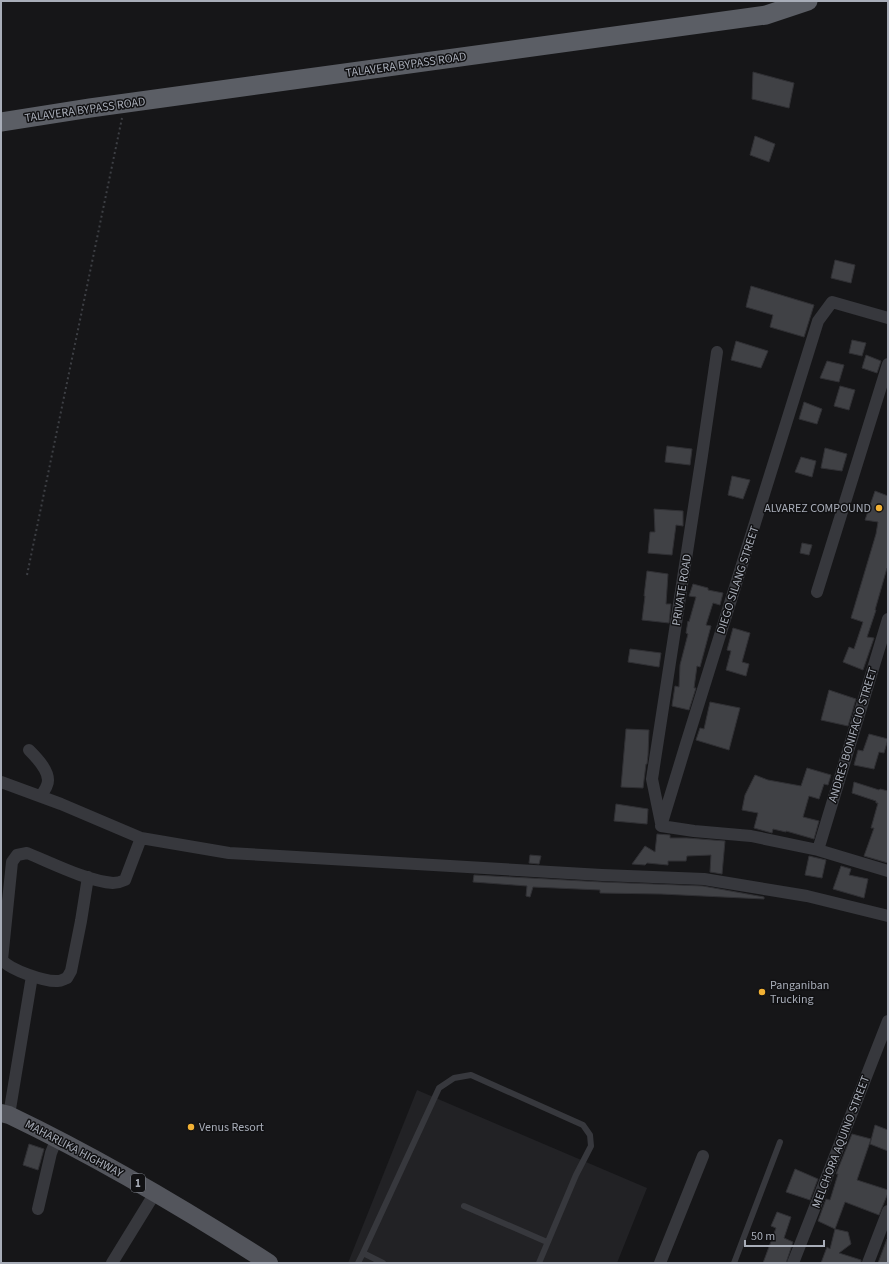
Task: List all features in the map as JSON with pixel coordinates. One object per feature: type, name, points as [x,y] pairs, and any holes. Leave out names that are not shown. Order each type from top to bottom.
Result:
[{"type":"highway","name":"TALAVERA BYPASS ROAD","points":[[1,122],[126,103],[766,15],[808,1]]},
{"type":"main road","name":"MAHARLIKA HIGHWAY","points":[[5,1114],[57,1138],[156,1192],[270,1263]]},
{"type":"street","name":"DIEGO SILANG STREET","points":[[661,826],[697,704],[760,509],[818,321],[832,302],[888,318]]},
{"type":"street","name":"PRIVATE ROAD","points":[[661,826],[652,779],[717,352]]},
{"type":"street","points":[[817,592],[888,364]]},
{"type":"street","name":"ANDRES BONIFACIO STREET","points":[[818,850],[888,619]]},
{"type":"street","points":[[29,750],[38,760],[48,778],[47,785],[41,796]]},
{"type":"street","points":[[1,782],[41,796],[141,838],[228,852],[602,876],[704,879],[807,896],[888,916]]},
{"type":"street","points":[[661,826],[694,831],[751,836],[818,850],[888,871]]},
{"type":"street","points":[[88,877],[72,964],[67,978],[58,982],[32,976],[10,967],[2,960],[12,862],[18,856],[27,853],[88,877],[113,883],[125,880],[141,838]]},
{"type":"street","points":[[5,1114],[32,976]]},
{"type":"street","name":"MELCHORA AQUINO STREET","points":[[793,1263],[888,1022]]},
{"type":"street","points":[[38,1209],[51,1152],[57,1138]]},
{"type":"street","points":[[660,1263],[703,1156]]},
{"type":"street","points":[[112,1263],[156,1192]]},
{"type":"street","points":[[868,1263],[888,1212]]},
{"type":"lane","points":[[358,1263],[439,1088],[454,1078],[471,1075],[583,1125],[590,1134],[591,1146],[576,1174],[538,1263]]},
{"type":"lane","points":[[734,1263],[780,1142]]},
{"type":"lane","points":[[464,1206],[547,1242]]},
{"type":"lane","points":[[363,1253],[384,1263]]},
{"type":"path","points":[[27,575],[126,103]]},
{"type":"shaded area","points":[[417,1090],[647,1188],[617,1263],[348,1263]]},
{"type":"building","points":[[753,72],[794,83],[789,108],[752,99]]},
{"type":"building","points":[[755,136],[775,144],[769,162],[750,155]]},
{"type":"building","points":[[835,260],[855,265],[851,283],[831,278]]},
{"type":"building","points":[[751,286],[814,305],[804,337],[770,327],[773,315],[746,307]]},
{"type":"building","points":[[852,340],[866,343],[862,356],[849,353]]},
{"type":"building","points":[[736,341],[768,351],[761,368],[731,360]]},
{"type":"building","points":[[866,355],[881,361],[877,373],[862,368]]},
{"type":"building","points":[[827,361],[844,365],[839,382],[820,378]]},
{"type":"building","points":[[840,386],[855,390],[849,410],[834,406]]},
{"type":"building","points":[[804,402],[822,409],[817,424],[799,419]]},
{"type":"building","points":[[667,446],[692,449],[690,465],[665,462]]},
{"type":"building","points":[[825,448],[847,454],[842,471],[821,468]]},
{"type":"building","points":[[801,457],[816,461],[812,477],[795,472]]},
{"type":"building","points":[[732,476],[750,480],[743,499],[728,495]]},
{"type":"building","points":[[875,491],[888,496],[888,569],[887,568],[867,637],[874,638],[863,670],[843,662],[849,647],[854,649],[863,622],[851,618],[876,534],[878,522],[865,520]]},
{"type":"building","points":[[654,509],[683,511],[683,526],[676,525],[672,555],[648,553],[650,532],[655,532]]},
{"type":"building","points":[[802,543],[812,545],[809,555],[800,553]]},
{"type":"building","points":[[647,571],[668,574],[666,604],[671,604],[669,623],[642,620]]},
{"type":"building","points":[[693,584],[708,588],[708,590],[723,593],[720,605],[713,603],[706,625],[711,626],[700,667],[697,666],[694,688],[696,688],[689,710],[672,706],[675,686],[679,687],[680,665],[688,634],[686,633],[688,621],[689,622],[696,597],[689,596]]},
{"type":"building","points":[[733,628],[750,633],[742,662],[749,664],[746,676],[726,670],[731,651],[727,650]]},
{"type":"building","points":[[630,649],[661,653],[659,667],[628,662]]},
{"type":"building","points":[[829,690],[856,699],[848,726],[821,720]]},
{"type":"building","points":[[710,702],[740,708],[729,750],[696,740],[700,728],[704,729]]},
{"type":"building","points":[[626,729],[649,730],[648,755],[643,788],[621,787]]},
{"type":"building","points":[[869,734],[888,739],[884,753],[879,752],[874,769],[854,765],[858,750],[863,751]]},
{"type":"building","points":[[807,768],[831,775],[828,785],[824,784],[819,799],[809,796],[803,817],[819,821],[814,839],[786,831],[773,829],[772,833],[754,828],[758,813],[742,810],[745,795],[755,775],[768,780],[801,786]]},
{"type":"building","points":[[854,782],[879,790],[888,791],[888,863],[864,856],[874,828],[871,828],[878,803],[852,793]]},
{"type":"building","points":[[616,804],[648,809],[647,824],[614,821]]},
{"type":"building","points":[[657,834],[670,835],[670,838],[725,841],[722,874],[710,872],[711,855],[687,856],[686,861],[668,861],[668,865],[647,863],[645,865],[632,864],[645,846],[655,852]]},
{"type":"building","points":[[530,855],[541,856],[539,864],[529,863]]},
{"type":"building","points":[[809,856],[826,860],[822,878],[805,875]]},
{"type":"building","points":[[841,866],[851,869],[849,875],[868,879],[864,898],[833,889]]},
{"type":"building","points":[[474,875],[703,886],[764,897],[764,899],[661,894],[600,893],[600,890],[533,887],[530,897],[526,896],[527,886],[473,882]]},
{"type":"building","points":[[875,1125],[888,1130],[888,1151],[870,1144]]},
{"type":"building","points":[[852,1134],[871,1139],[857,1180],[888,1190],[888,1193],[879,1215],[845,1202],[835,1229],[818,1221],[826,1199],[830,1200],[838,1174],[836,1174]]},
{"type":"building","points":[[29,1144],[44,1149],[38,1170],[23,1165]]},
{"type":"building","points":[[795,1169],[818,1179],[810,1200],[786,1192]]},
{"type":"building","points":[[777,1212],[791,1217],[784,1238],[793,1242],[786,1263],[763,1263],[776,1228],[771,1226]]},
{"type":"building","points":[[835,1229],[848,1232],[851,1244],[839,1253],[861,1260],[861,1263],[821,1263],[827,1247],[830,1249]]},
{"type":"building","points":[[887,1239],[888,1263],[878,1263]]},
{"type":"place","name":"ALVAREZ COMPOUND","points":[[879,508]]},
{"type":"place","name":"Panganiban Trucking","points":[[762,992]]},
{"type":"place","name":"Venus Resort","points":[[191,1127]]}]
